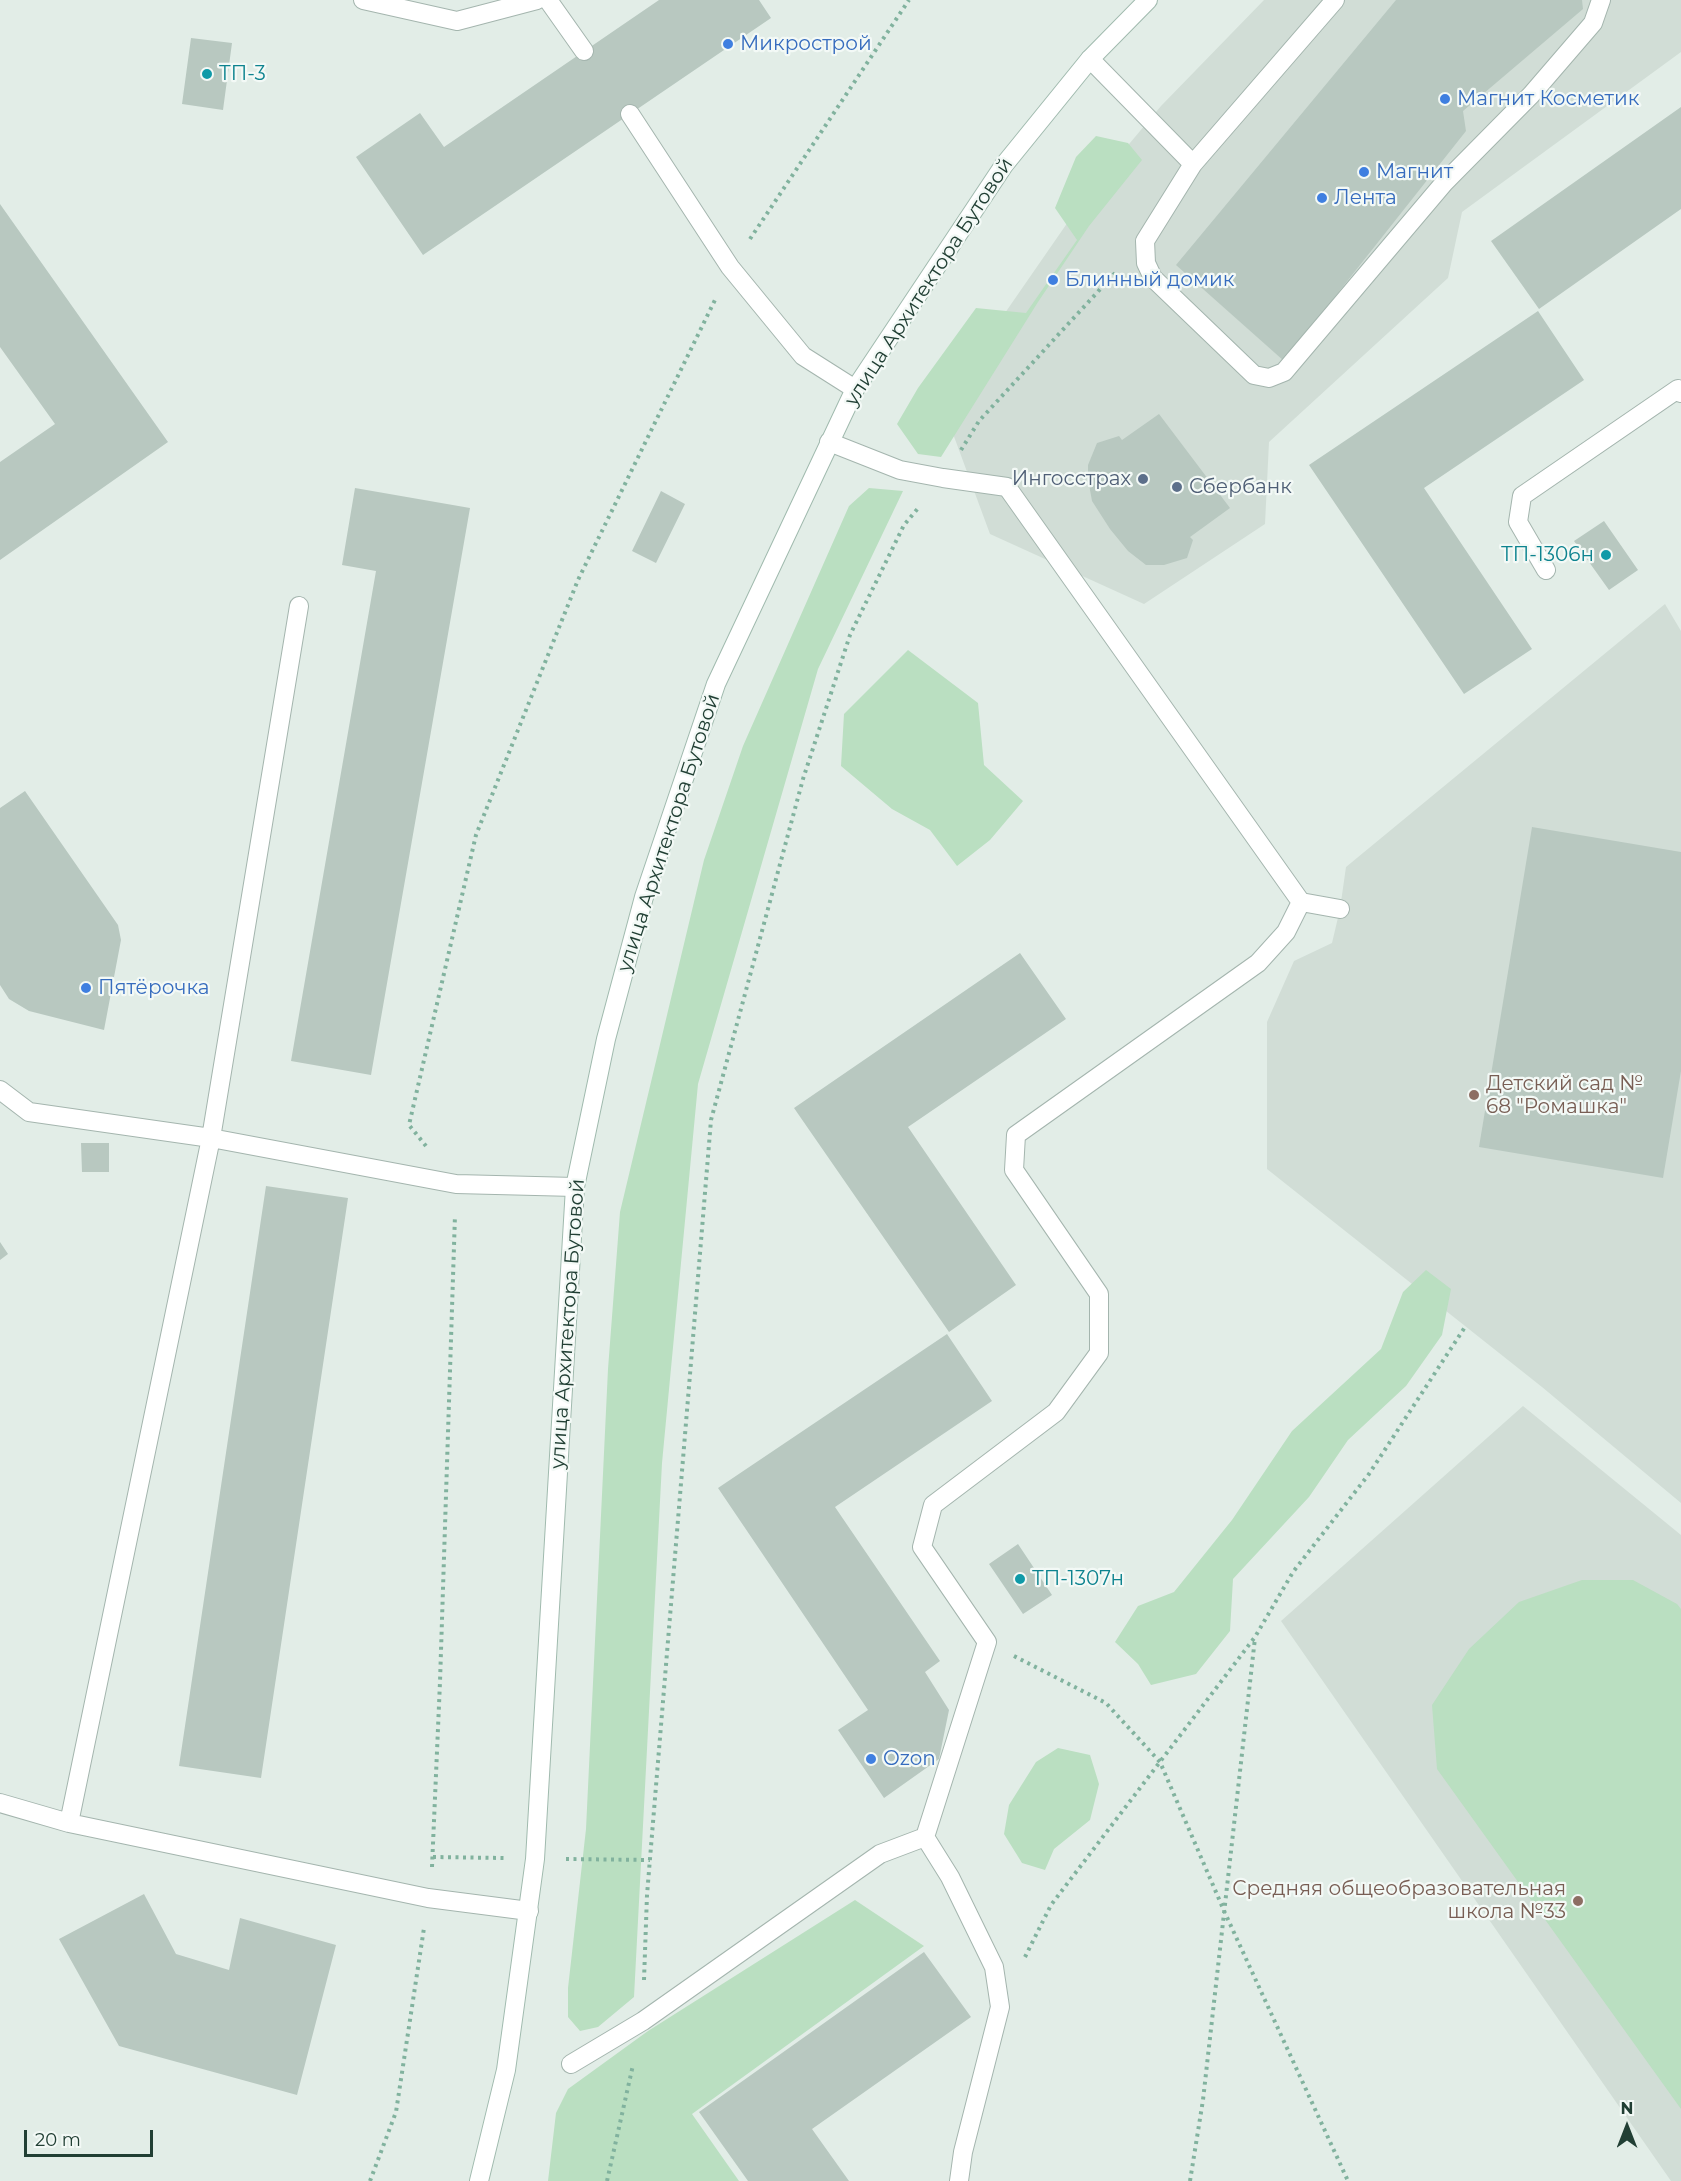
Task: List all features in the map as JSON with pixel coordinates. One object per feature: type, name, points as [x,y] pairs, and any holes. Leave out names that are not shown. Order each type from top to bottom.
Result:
[{"type":"main road","points":[[363,0],[457,21],[537,0]]},
{"type":"main road","points":[[548,0],[584,51]]},
{"type":"main road","name":"улица Архитектора Бутовой","points":[[479,2181],[506,2070],[536,1847],[575,1187],[606,1039],[644,897],[716,684],[855,389],[1004,165],[1090,59],[1148,0]]},
{"type":"main road","points":[[1335,0],[1194,164],[1145,241],[1146,263],[1153,278],[1254,375],[1269,378],[1284,372],[1444,183],[1531,95],[1593,24],[1601,0]]},
{"type":"main road","points":[[1090,59],[1194,164]]},
{"type":"main road","points":[[630,114],[730,267],[803,356],[855,389]]},
{"type":"main road","points":[[1546,570],[1518,522],[1522,496],[1678,389],[1681,393]]},
{"type":"main road","points":[[829,442],[900,470],[1007,487],[1301,902],[1340,909]]},
{"type":"main road","points":[[69,1823],[212,1138],[299,606]]},
{"type":"main road","points":[[959,2181],[963,2152],[1000,2007],[994,1967],[950,1877],[925,1837],[987,1642],[922,1547],[933,1505],[1056,1412],[1099,1353],[1099,1294],[1014,1170],[1016,1135],[1258,963],[1286,932],[1301,902]]},
{"type":"main road","points":[[0,1090],[29,1112],[212,1138],[456,1184],[575,1187]]},
{"type":"main road","points":[[0,1803],[69,1823],[428,1898],[529,1911]]},
{"type":"main road","points":[[571,2064],[643,2021],[880,1854],[925,1837]]},
{"type":"path","points":[[370,2181],[396,2112],[428,1898],[433,1857],[441,1682],[456,1184],[409,1125],[476,835],[578,580],[730,267],[909,0]]},
{"type":"path","points":[[607,2181],[643,2021],[647,1895],[711,1120],[803,779],[850,635],[904,525],[943,478],[979,421],[1145,241]]},
{"type":"path","points":[[1000,2007],[1051,1905],[1255,1637],[1293,1572],[1369,1474],[1465,1327]]},
{"type":"path","points":[[1190,2181],[1203,2100],[1255,1637]]},
{"type":"path","points":[[987,1642],[1106,1703],[1160,1762],[1225,1913],[1348,2181]]},
{"type":"shaded area","points":[[1264,0],[1681,0],[1681,52],[1462,212],[1448,278],[1269,442],[1265,524],[1144,604],[990,534],[942,404],[1088,193],[1161,106]]},
{"type":"shaded area","name":"Детский сад № 68 \"Ромашка\"","points":[[1665,604],[1681,631],[1681,1503],[1542,1387],[1267,1169],[1267,1022],[1294,961],[1332,943],[1346,867]]},
{"type":"shaded area","name":"Средняя общеобразовательная школа №33","points":[[1523,1406],[1681,1535],[1681,2181],[1671,2181],[1281,1621]]},
{"type":"green space","points":[[1096,136],[1128,143],[1142,160],[1089,226],[1038,302],[941,457],[918,454],[897,424],[918,388],[976,308],[1026,313],[1077,240],[1055,208],[1076,157]]},
{"type":"green space","points":[[869,488],[903,491],[818,669],[698,1084],[662,1463],[634,1997],[598,2027],[580,2031],[568,2017],[568,1988],[586,1829],[608,1369],[620,1212],[704,860],[743,746],[849,506]]},
{"type":"green space","points":[[908,650],[978,703],[984,765],[1023,801],[990,840],[957,866],[930,830],[892,809],[841,766],[844,714]]},
{"type":"green space","points":[[1426,1270],[1451,1289],[1442,1335],[1406,1386],[1348,1440],[1309,1497],[1233,1579],[1230,1631],[1196,1674],[1151,1685],[1138,1664],[1115,1642],[1138,1606],[1174,1592],[1232,1520],[1292,1431],[1381,1349],[1403,1292]]},
{"type":"green space","points":[[1582,1580],[1633,1580],[1677,1604],[1681,1609],[1681,2109],[1437,1769],[1432,1705],[1469,1649],[1519,1602]]},
{"type":"green space","points":[[1058,1748],[1090,1755],[1099,1784],[1090,1820],[1054,1849],[1045,1870],[1022,1863],[1004,1834],[1009,1805],[1036,1762]]},
{"type":"green space","points":[[855,1900],[924,1946],[692,2114],[739,2181],[548,2181],[556,2113],[568,2089],[648,2031]]},
{"type":"building","points":[[659,0],[759,0],[771,18],[423,255],[356,157],[420,113],[444,147]]},
{"type":"building","name":"Лента","points":[[1396,0],[1582,0],[1583,9],[1463,111],[1466,131],[1284,361],[1176,265]]},
{"type":"building","name":"ТП-3","points":[[191,38],[232,43],[223,110],[182,104]]},
{"type":"building","points":[[1681,107],[1681,209],[1539,309],[1491,241]]},
{"type":"building","points":[[0,204],[168,442],[0,560],[0,462],[55,424],[0,347]]},
{"type":"building","points":[[1538,311],[1584,380],[1424,488],[1532,649],[1464,694],[1309,465]]},
{"type":"building","points":[[1159,414],[1230,508],[1190,537],[1193,540],[1187,558],[1164,565],[1146,565],[1128,551],[1092,501],[1088,465],[1097,443],[1119,436],[1122,440]]},
{"type":"building","points":[[355,488],[470,508],[371,1075],[291,1061],[376,571],[342,565]]},
{"type":"building","points":[[661,491],[685,504],[656,563],[632,551]]},
{"type":"building","name":"ТП-1306н","points":[[1604,521],[1638,570],[1609,590],[1574,541]]},
{"type":"building","points":[[25,791],[118,925],[121,940],[104,1030],[29,1011],[9,999],[0,985],[0,808]]},
{"type":"building","points":[[1532,827],[1681,852],[1681,1071],[1663,1178],[1479,1147]]},
{"type":"building","points":[[1020,953],[1066,1019],[908,1127],[1016,1285],[949,1332],[794,1108]]},
{"type":"building","points":[[81,1143],[109,1143],[109,1172],[82,1172]]},
{"type":"building","points":[[266,1186],[348,1198],[261,1778],[179,1766]]},
{"type":"building","points":[[0,1242],[8,1254],[0,1260]]},
{"type":"building","points":[[947,1334],[992,1401],[835,1507],[940,1661],[925,1672],[949,1710],[939,1759],[884,1798],[838,1730],[868,1710],[718,1488]]},
{"type":"building","name":"ТП-1307н","points":[[1018,1544],[1052,1595],[1023,1614],[989,1564]]},
{"type":"building","points":[[144,1894],[176,1954],[229,1970],[240,1918],[336,1945],[297,2095],[119,2046],[59,1939]]},
{"type":"building","points":[[924,1952],[971,2017],[812,2129],[849,2181],[748,2181],[699,2112]]},
{"type":"place","name":"Микрострой","points":[[728,44]]},
{"type":"place","name":"ТП-3","points":[[207,74]]},
{"type":"place","name":"Магнит Косметик","points":[[1445,99]]},
{"type":"place","name":"Магнит","points":[[1364,172]]},
{"type":"place","name":"Лента","points":[[1322,198]]},
{"type":"place","name":"Блинный домик","points":[[1053,280]]},
{"type":"place","name":"Ингосстрах","points":[[1143,479]]},
{"type":"place","name":"Сбербанк","points":[[1177,487]]},
{"type":"place","name":"ТП-1306н","points":[[1606,555]]},
{"type":"place","name":"Пятёрочка","points":[[86,988]]},
{"type":"place","name":"Детский сад № 68 \"Ромашка\"","points":[[1474,1095]]},
{"type":"place","name":"ТП-1307н","points":[[1020,1579]]},
{"type":"place","name":"Ozon","points":[[871,1759]]},
{"type":"place","name":"Средняя общеобразовательная школа №33","points":[[1578,1901]]}]
